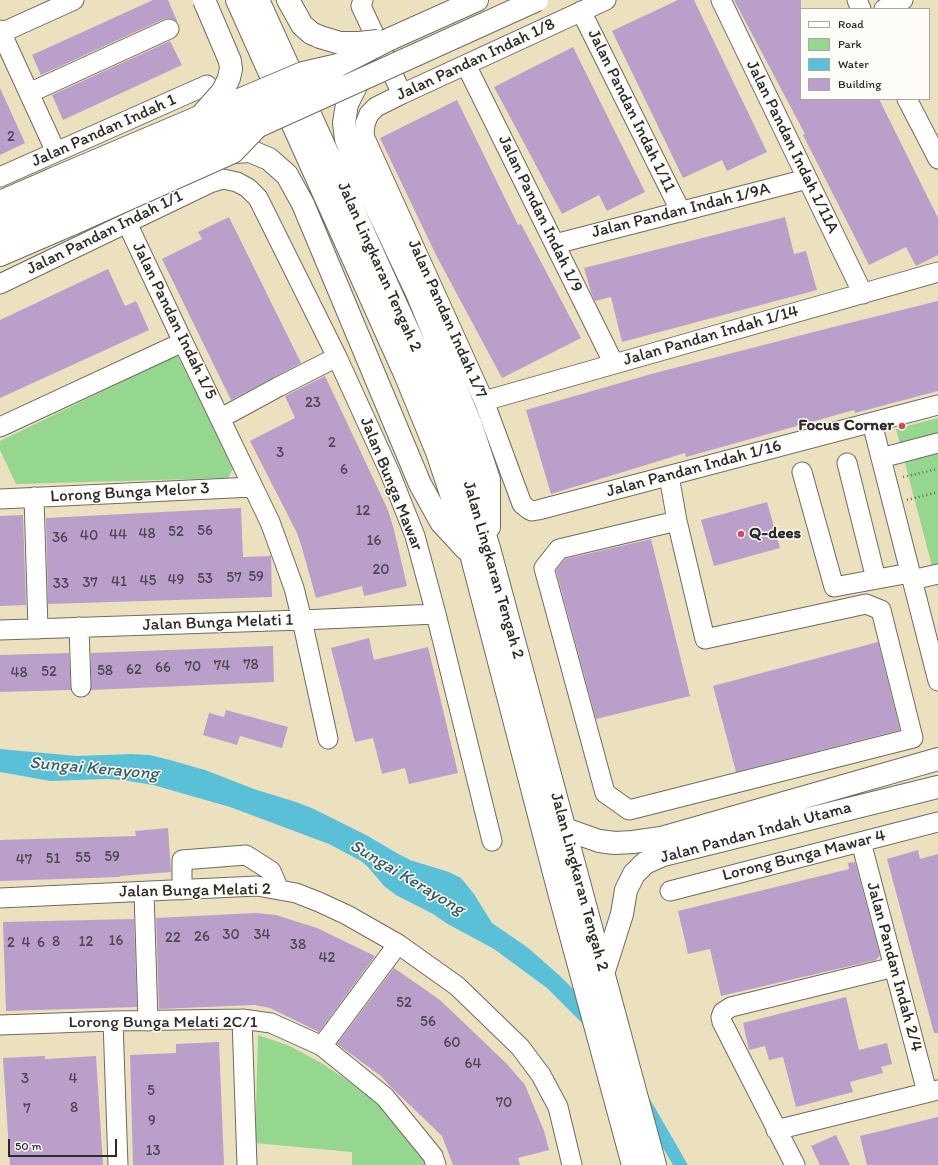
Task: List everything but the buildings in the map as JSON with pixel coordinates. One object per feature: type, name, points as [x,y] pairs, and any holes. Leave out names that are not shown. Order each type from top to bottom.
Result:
[{"type":"main road","points":[[200,117],[223,91],[231,69],[230,61],[204,0]]},
{"type":"main road","name":"Jalan Lingkaran Tengah 2","points":[[237,0],[405,374],[480,551],[566,829],[602,974],[655,1165]]},
{"type":"main road","name":"Jalan Lingkaran Tengah 2","points":[[258,0],[424,366],[457,446],[559,892],[633,1165]]},
{"type":"main road","points":[[288,0],[302,25],[311,33],[320,37],[340,42],[359,43],[390,39]]},
{"type":"main road","points":[[0,255],[64,202],[310,84],[339,65],[390,39],[477,0]]},
{"type":"main road","points":[[0,202],[64,202],[259,126],[537,0]]},
{"type":"main road","points":[[0,240],[200,117],[303,73],[339,65]]},
{"type":"main road","points":[[0,219],[64,202],[233,152],[250,151],[269,159],[287,175],[303,204],[420,484],[441,522],[480,551],[489,480],[471,425],[417,293],[353,158],[346,139],[344,123],[347,104],[359,80]]},
{"type":"main road","points":[[233,152],[259,126]]},
{"type":"main road","name":"Jalan Pandan Indah Utama","points":[[566,829],[599,841],[614,843],[661,838],[938,759]]},
{"type":"main road","name":"Jalan Pandan Indah Utama","points":[[602,974],[622,914],[626,890],[634,874],[645,863],[663,855],[938,787]]},
{"type":"street","points":[[56,152],[1,31],[74,0]]},
{"type":"street","points":[[362,0],[361,6],[402,94]]},
{"type":"street","name":"Jalan Pandan Indah 1/8","points":[[364,136],[365,124],[369,114],[376,107],[606,0]]},
{"type":"street","name":"Jalan Pandan Indah 1/11A","points":[[721,0],[863,294]]},
{"type":"street","points":[[886,8],[903,0]]},
{"type":"street","name":"Jalan Pandan Indah 1/11","points":[[581,11],[681,212]]},
{"type":"street","points":[[29,93],[169,29]]},
{"type":"street","name":"Jalan Pandan Indah 1/9","points":[[466,64],[614,364]]},
{"type":"street","name":"Jalan Pandan Indah 1","points":[[0,177],[208,85]]},
{"type":"street","points":[[908,100],[932,131],[938,159]]},
{"type":"street","points":[[171,101],[210,183]]},
{"type":"street","name":"Jalan Pandan Indah 1/7","points":[[364,136],[484,401],[522,504]]},
{"type":"street","name":"Jalan Pandan Indah 1/9A","points":[[554,244],[807,179]]},
{"type":"street","name":"Jalan Bunga Mawar","points":[[210,183],[223,180],[237,182],[248,188],[258,198],[337,357],[390,473],[415,536],[436,614],[492,841]]},
{"type":"street","name":"Jalan Pandan Indah 1/1","points":[[0,284],[210,183]]},
{"type":"street","name":"Jalan Pandan Indah 1/5","points":[[127,223],[270,522],[294,588],[328,739]]},
{"type":"street","name":"Jalan Pandan Indah 1/14","points":[[484,401],[938,272]]},
{"type":"street","points":[[0,427],[183,342]]},
{"type":"street","points":[[221,418],[337,357]]},
{"type":"street","name":"Jalan Pandan Indah 1/16","points":[[522,504],[532,511],[538,510],[938,405]]},
{"type":"street","points":[[872,423],[938,681]]},
{"type":"street","points":[[881,458],[938,444]]},
{"type":"street","points":[[847,463],[876,579]]},
{"type":"street","points":[[802,472],[834,587],[876,579],[938,574]]},
{"type":"street","points":[[669,476],[677,520],[705,639],[866,604],[881,610],[913,738],[629,810],[605,793],[544,568],[559,549],[677,520]]},
{"type":"street","name":"Lorong Bunga Melor 3","points":[[2,494],[34,497],[253,487]]},
{"type":"street","points":[[34,497],[38,629]]},
{"type":"street","name":"Jalan Bunga Melati 1","points":[[0,630],[436,614]]},
{"type":"street","points":[[79,628],[81,687]]},
{"type":"street","name":"Lorong Bunga Mawar 4","points":[[670,891],[938,822]]},
{"type":"street","name":"Jalan Pandan Indah 2/4","points":[[776,1130],[933,1091],[894,967],[861,842]]},
{"type":"street","points":[[182,890],[182,860],[246,855],[272,871],[279,890]]},
{"type":"street","name":"Jalan Bunga Melati 2","points":[[0,898],[257,886],[296,893],[347,915],[398,944],[457,986],[520,1047],[541,1075],[558,1107],[572,1165]]},
{"type":"street","points":[[144,892],[148,1021]]},
{"type":"street","points":[[322,1046],[398,944]]},
{"type":"street","points":[[794,1165],[722,1022],[723,1012],[731,1007],[894,967]]},
{"type":"street","points":[[242,1019],[247,1165]]},
{"type":"street","name":"Lorong Bunga Melati 2C/1","points":[[0,1025],[242,1019],[271,1023],[322,1046],[385,1097],[433,1156],[436,1165]]},
{"type":"street","points":[[113,1021],[118,1165]]},
{"type":"path","points":[[887,482],[938,468]]},
{"type":"path","points":[[893,504],[938,492]]},
{"type":"green space","points":[[177,355],[234,467],[228,478],[16,484],[0,450],[0,441]]},
{"type":"green space","points":[[938,418],[938,589],[896,429]]},
{"type":"green space","points":[[258,1035],[290,1046],[323,1064],[385,1106],[432,1165],[352,1165],[352,1152],[255,1143]]},
{"type":"water","name":"Sungai Kerayong","points":[[0,749],[77,756],[131,754],[150,755],[170,760],[205,770],[254,789],[314,809],[368,836],[410,860],[449,872],[461,878],[474,894],[492,923],[527,947],[559,975],[584,1000],[640,1082],[688,1165],[673,1165],[608,1055],[592,1033],[547,988],[494,949],[446,923],[433,914],[396,895],[384,886],[361,861],[329,844],[230,807],[153,785],[106,779],[50,781],[0,772]]},
{"type":"place","name":"Focus Corner","points":[[902,426]]},
{"type":"place","name":"Q-dees","points":[[741,534]]}]
